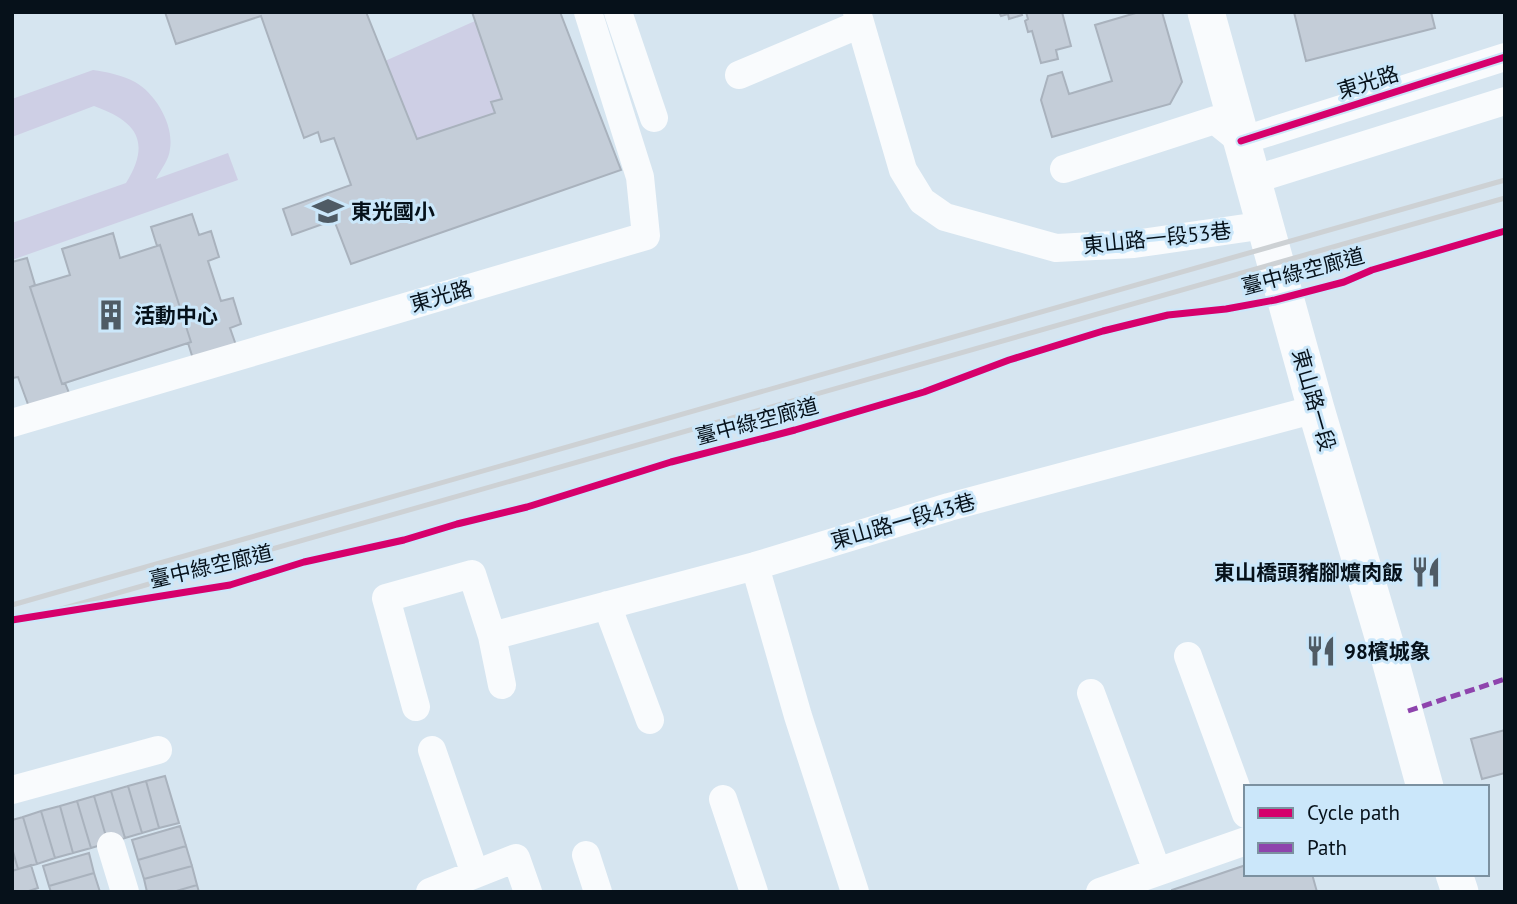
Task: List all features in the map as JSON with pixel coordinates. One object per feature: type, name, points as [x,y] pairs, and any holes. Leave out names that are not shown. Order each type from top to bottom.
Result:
[{"type":"main road","name":"東山路一段","points":[[1206,12],[1421,785]]},
{"type":"street","name":"東光路","points":[[12,423],[646,236],[640,177],[588,12]]},
{"type":"street","points":[[618,12],[654,118]]},
{"type":"street","points":[[739,75],[858,18]]},
{"type":"street","name":"東山路一段53巷","points":[[858,18],[903,170],[922,201],[945,218],[1056,248],[1134,244],[1266,225]]},
{"type":"street","name":"東光路","points":[[1241,141],[1505,57]]},
{"type":"street","points":[[1253,180],[1505,102]]},
{"type":"street","points":[[1064,169],[1215,120],[1241,141]]},
{"type":"street","name":"東山路一段43巷","points":[[492,636],[755,566],[949,507],[1316,409]]},
{"type":"street","points":[[755,566],[798,716],[855,892]]},
{"type":"street","points":[[416,707],[386,598],[472,574],[492,636],[502,685]]},
{"type":"street","points":[[607,605],[650,720]]},
{"type":"street","points":[[1188,656],[1244,809]]},
{"type":"street","points":[[1091,692],[1157,871]]},
{"type":"street","points":[[12,790],[158,750]]},
{"type":"street","points":[[432,750],[475,874]]},
{"type":"street","points":[[723,799],[754,892]]},
{"type":"street","points":[[1100,892],[1244,842]]},
{"type":"street","points":[[111,846],[125,892]]},
{"type":"street","points":[[586,855],[598,892]]},
{"type":"street","points":[[430,892],[516,858],[528,892]]},
{"type":"shaded area","points":[[475,21],[502,99],[495,113],[417,139],[385,61]]},
{"type":"shaded area","points":[[93,70],[135,82],[150,94],[162,111],[171,140],[166,161],[156,179],[228,153],[238,180],[12,260],[12,223],[126,183],[134,168],[138,155],[135,134],[120,118],[94,106],[12,137],[12,99]]},
{"type":"building","points":[[165,12],[366,12],[417,139],[495,113],[491,102],[502,99],[472,12],[560,12],[621,170],[351,264],[334,220],[292,235],[283,209],[351,185],[334,138],[321,142],[318,132],[304,138],[261,16],[176,44]]},
{"type":"building","points":[[999,12],[1021,12],[1022,15],[1009,19],[1008,14],[1001,16]]},
{"type":"building","points":[[1026,12],[1062,12],[1071,46],[1056,50],[1058,59],[1041,63],[1032,31],[1028,32]]},
{"type":"building","points":[[1139,12],[1162,12],[1182,82],[1170,104],[1052,137],[1041,100],[1048,76],[1062,72],[1069,94],[1112,81],[1095,25]]},
{"type":"building","points":[[1294,12],[1431,12],[1435,28],[1306,61]]},
{"type":"building","points":[[192,214],[199,235],[211,231],[219,257],[208,261],[221,301],[233,298],[241,324],[230,328],[237,348],[194,362],[188,343],[191,342],[160,245],[157,246],[151,227]]},
{"type":"building","name":"活動中心","points":[[113,233],[120,258],[160,245],[191,342],[62,384],[30,287],[70,275],[62,249]]},
{"type":"building","points":[[27,258],[35,285],[30,287],[62,384],[65,383],[69,393],[29,407],[18,377],[12,378],[12,262]]},
{"type":"building","points":[[1505,730],[1505,773],[1482,779],[1471,739]]},
{"type":"building","points":[[165,776],[179,823],[159,828],[146,781]]},
{"type":"building","points":[[146,781],[159,828],[142,833],[128,786]]},
{"type":"building","points":[[128,786],[142,833],[125,838],[111,791]]},
{"type":"building","points":[[111,791],[125,838],[108,843],[94,796]]},
{"type":"building","points":[[94,796],[108,843],[91,848],[77,801]]},
{"type":"building","points":[[77,801],[91,848],[73,853],[60,806]]},
{"type":"building","points":[[60,806],[73,853],[55,858],[41,811]]},
{"type":"building","points":[[41,811],[55,858],[37,864],[23,817]]},
{"type":"building","points":[[23,817],[37,864],[18,869],[12,848],[12,820]]},
{"type":"building","points":[[180,826],[186,846],[138,860],[132,840]]},
{"type":"building","points":[[186,846],[192,866],[144,879],[138,860]]},
{"type":"building","points":[[12,848],[18,869],[12,871]]},
{"type":"building","points":[[89,853],[94,873],[49,886],[43,866]]},
{"type":"building","points":[[31,865],[38,888],[26,892],[12,892],[12,871]]},
{"type":"building","points":[[192,866],[197,885],[173,892],[147,892],[144,879]]},
{"type":"building","points":[[1244,866],[1244,876],[1313,876],[1317,892],[1172,892]]},
{"type":"building","points":[[94,873],[100,892],[51,892],[49,886]]},
{"type":"building","points":[[197,885],[199,892],[173,892]]},
{"type":"railway","points":[[12,605],[1505,180]]},
{"type":"railway","points":[[12,623],[1505,198]]},
{"type":"marked path","points":[[1408,711],[1505,679]]},
{"type":"cycle path","points":[[1241,141],[1505,57]]},
{"type":"cycle path","name":"臺中綠空廊道","points":[[12,620],[230,585],[304,562],[404,540],[924,392],[1009,360],[1103,331],[1168,315],[1226,309],[1275,300],[1344,282],[1372,270],[1505,231]]},
{"type":"place","name":"東光國小","points":[[328,211]]},
{"type":"place","name":"活動中心","points":[[111,315]]},
{"type":"place","name":"東山橋頭豬腳爌肉飯","points":[[1426,572]]},
{"type":"place","name":"98檳城象","points":[[1321,651]]}]
